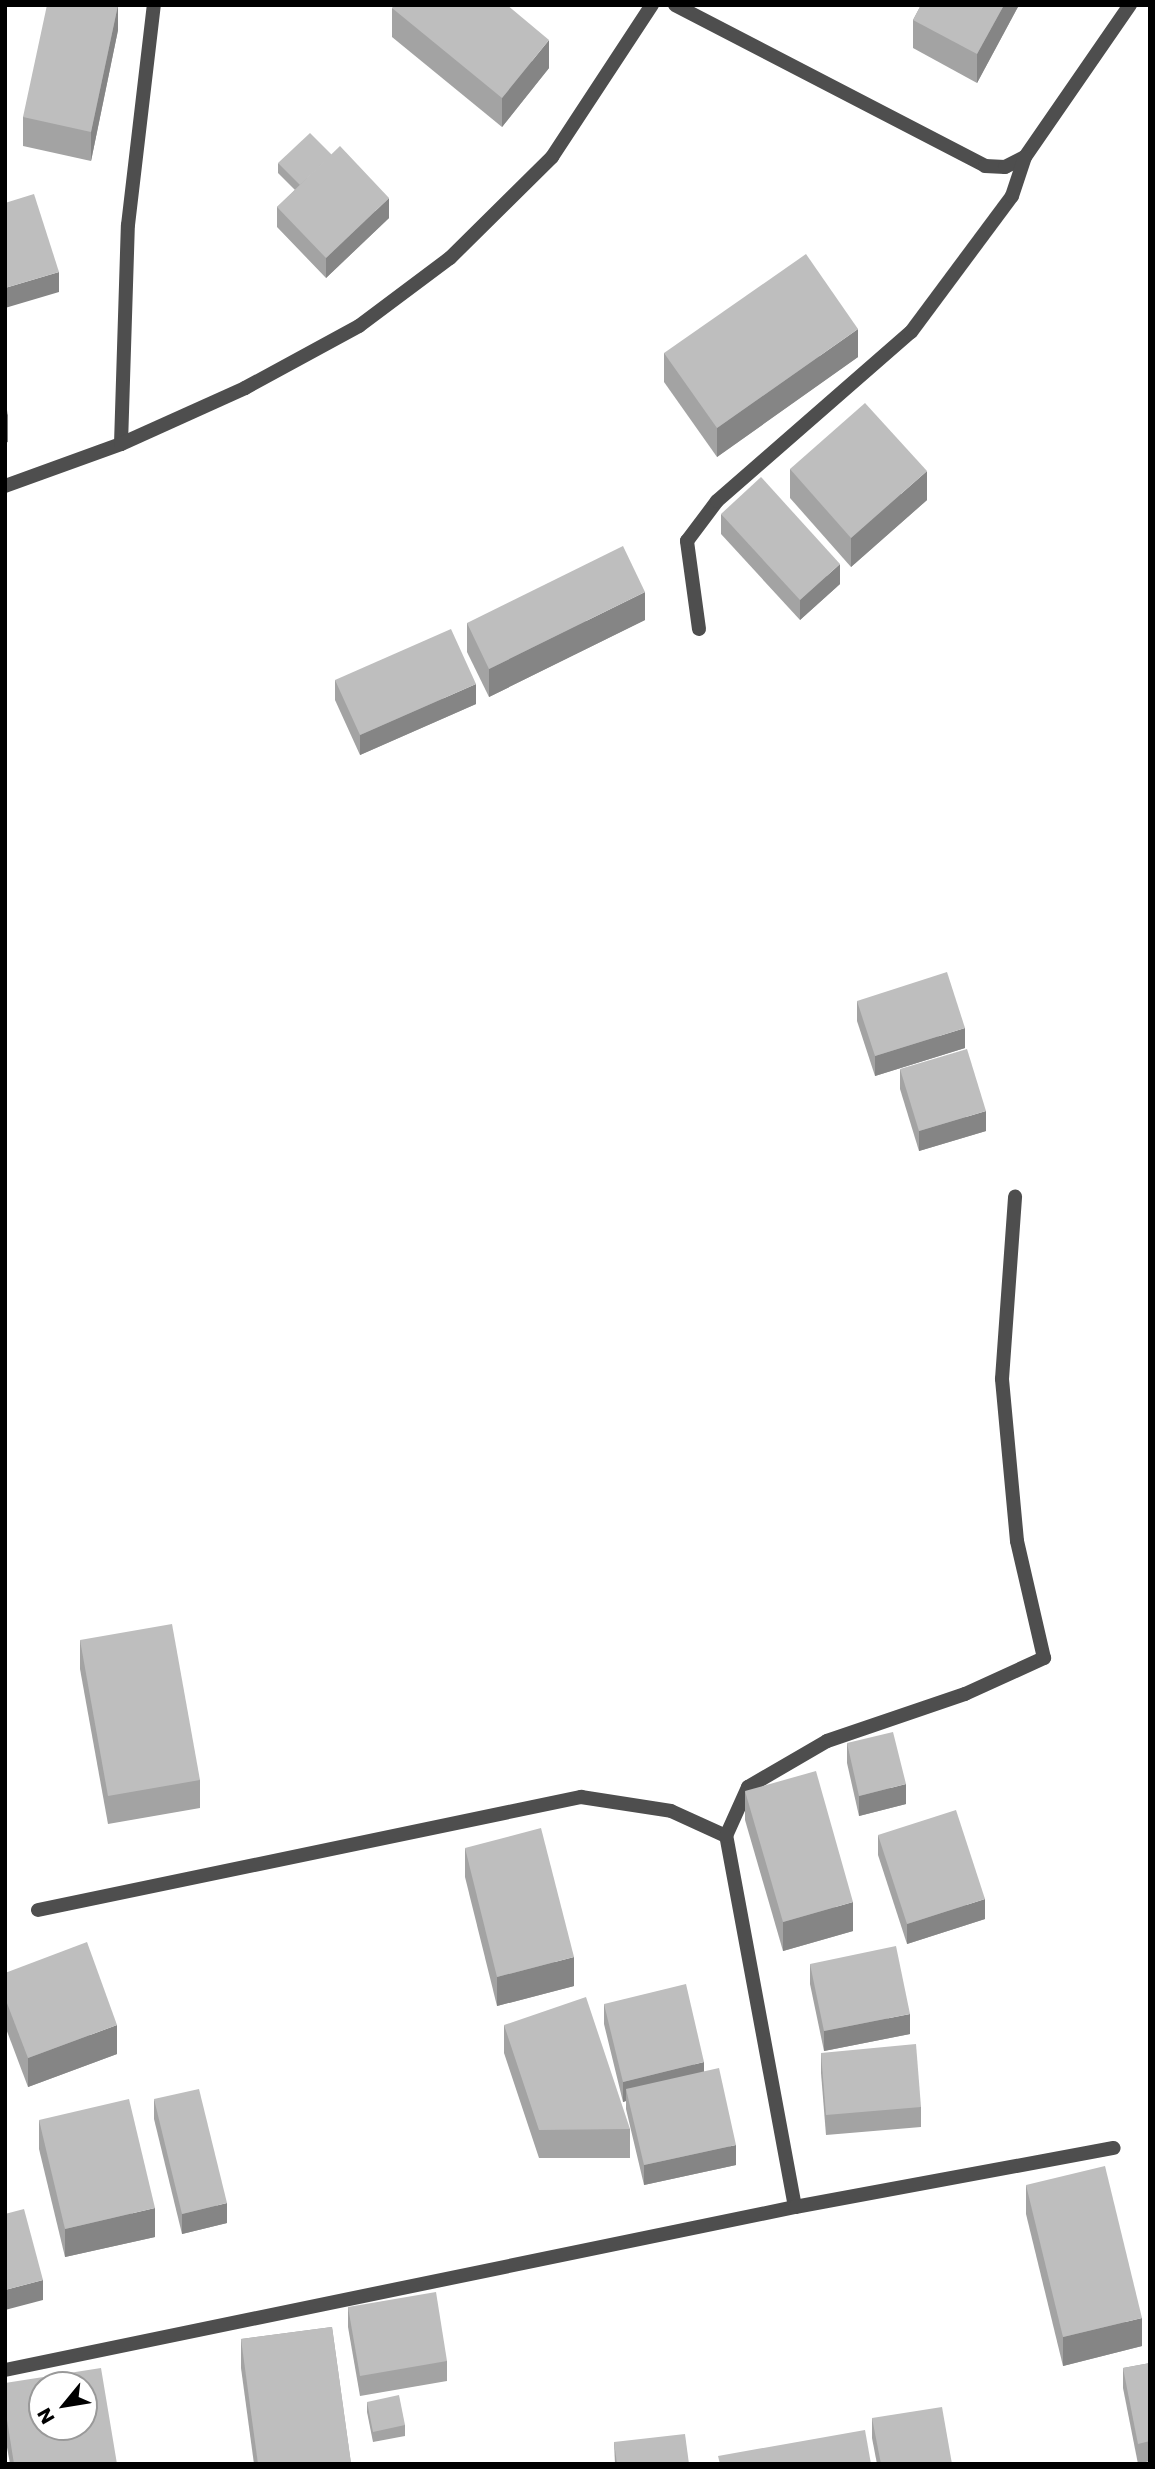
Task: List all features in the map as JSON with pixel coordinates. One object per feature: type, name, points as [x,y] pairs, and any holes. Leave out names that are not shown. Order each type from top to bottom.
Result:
[{"type":"street","points":[[121,444],[128,225],[154,5]]},
{"type":"street","points":[[5,486],[121,444],[245,388],[359,326],[450,258],[552,157],[652,5]]},
{"type":"street","points":[[675,5],[985,166],[1005,167],[1025,157]]},
{"type":"street","points":[[699,629],[687,541],[717,501],[911,332],[1012,196],[1025,157],[1130,5]]},
{"type":"street","points":[[795,2207],[726,1836],[748,1787],[828,1741],[965,1694],[1044,1658],[1017,1541],[1002,1378],[1014,1196]]},
{"type":"street","points":[[38,1910],[581,1797],[671,1811],[726,1836]]},
{"type":"street","points":[[5,2370],[795,2207],[1114,2148]]},
{"type":"building","points":[[47,5],[118,5],[91,132],[23,117]]},
{"type":"building","points":[[394,5],[507,5],[549,40],[502,98],[392,8]]},
{"type":"building","points":[[921,5],[1004,5],[977,54],[913,20]]},
{"type":"building","points":[[310,133],[332,155],[300,185],[278,163]]},
{"type":"building","points":[[340,146],[389,198],[326,258],[277,207]]},
{"type":"building","points":[[34,194],[59,272],[5,288],[5,203]]},
{"type":"building","points":[[806,254],[858,329],[717,428],[664,353]]},
{"type":"building","points":[[865,403],[927,471],[851,538],[790,469]]},
{"type":"building","points":[[761,477],[840,564],[800,600],[721,514]]},
{"type":"building","points":[[623,546],[645,592],[489,669],[467,623]]},
{"type":"building","points":[[451,629],[476,684],[360,735],[335,680]]},
{"type":"building","points":[[947,972],[965,1028],[875,1056],[857,1001]]},
{"type":"building","points":[[967,1049],[986,1111],[919,1131],[900,1069]]},
{"type":"building","points":[[172,1624],[200,1780],[108,1796],[80,1640]]},
{"type":"building","points":[[893,1732],[906,1784],[859,1796],[847,1743]]},
{"type":"building","points":[[816,1771],[853,1902],[783,1922],[745,1791]]},
{"type":"building","points":[[956,1810],[985,1899],[907,1924],[878,1835]]},
{"type":"building","points":[[541,1828],[574,1957],[497,1977],[465,1848]]},
{"type":"building","points":[[87,1942],[117,2025],[28,2058],[5,1998],[5,1973]]},
{"type":"building","points":[[896,1946],[910,2014],[824,2031],[810,1964]]},
{"type":"building","points":[[686,1984],[704,2062],[623,2082],[604,2004]]},
{"type":"building","points":[[586,1997],[630,2129],[539,2130],[504,2025]]},
{"type":"building","points":[[916,2044],[921,2107],[826,2115],[821,2053]]},
{"type":"building","points":[[719,2068],[736,2145],[644,2165],[626,2089]]},
{"type":"building","points":[[199,2089],[227,2203],[182,2214],[154,2099]]},
{"type":"building","points":[[129,2099],[155,2208],[65,2229],[39,2120]]},
{"type":"building","points":[[1105,2166],[1142,2318],[1063,2337],[1026,2185]]},
{"type":"building","points":[[24,2209],[43,2280],[5,2290],[5,2214]]},
{"type":"building","points":[[436,2292],[447,2361],[360,2376],[348,2307]]},
{"type":"building","points":[[332,2327],[351,2463],[258,2464],[241,2339]]},
{"type":"building","points":[[1150,2363],[1150,2441],[1138,2444],[1123,2368]]},
{"type":"building","points":[[101,2368],[117,2464],[14,2464],[5,2407],[5,2383],[28,2379],[28,2441],[98,2441],[98,2371],[82,2371]]},
{"type":"building","points":[[399,2395],[405,2425],[373,2432],[367,2402]]},
{"type":"building","points":[[942,2407],[952,2464],[881,2464],[872,2418]]},
{"type":"building","points":[[865,2430],[871,2464],[720,2464],[718,2456]]},
{"type":"building","points":[[685,2434],[689,2464],[617,2464],[614,2442]]}]
